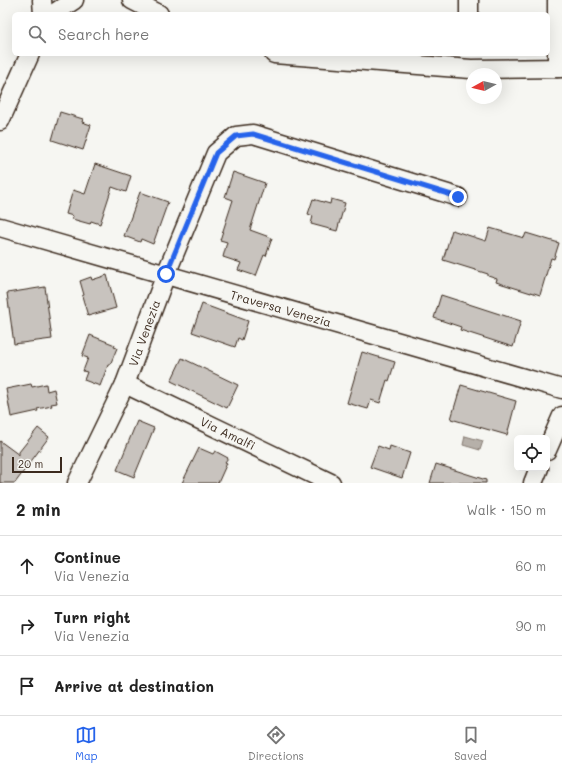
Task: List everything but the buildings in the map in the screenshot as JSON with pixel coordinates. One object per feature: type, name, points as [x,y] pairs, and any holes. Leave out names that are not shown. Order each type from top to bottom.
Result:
[{"type":"street","points":[[42,0],[52,9],[74,0]]},
{"type":"street","points":[[132,0],[155,12]]},
{"type":"street","points":[[469,0],[469,12]]},
{"type":"street","points":[[323,56],[470,62],[559,68],[552,32],[557,0]]},
{"type":"street","points":[[0,120],[29,56]]},
{"type":"street","name":"Via Venezia","points":[[77,483],[125,384],[166,274],[216,153],[236,136],[253,134],[458,197]]},
{"type":"street","name":"Traversa Venezia","points":[[0,227],[562,389]]},
{"type":"street","name":"Via Amalfi","points":[[125,384],[331,483]]},
{"type":"street","points":[[550,443],[562,416]]},
{"type":"street","points":[[533,483],[538,471]]},
{"type":"shaded area","points":[[465,436],[483,441],[480,450],[463,445]]},
{"type":"route","points":[[166,274],[216,153],[236,136],[253,134],[458,197]]}]
